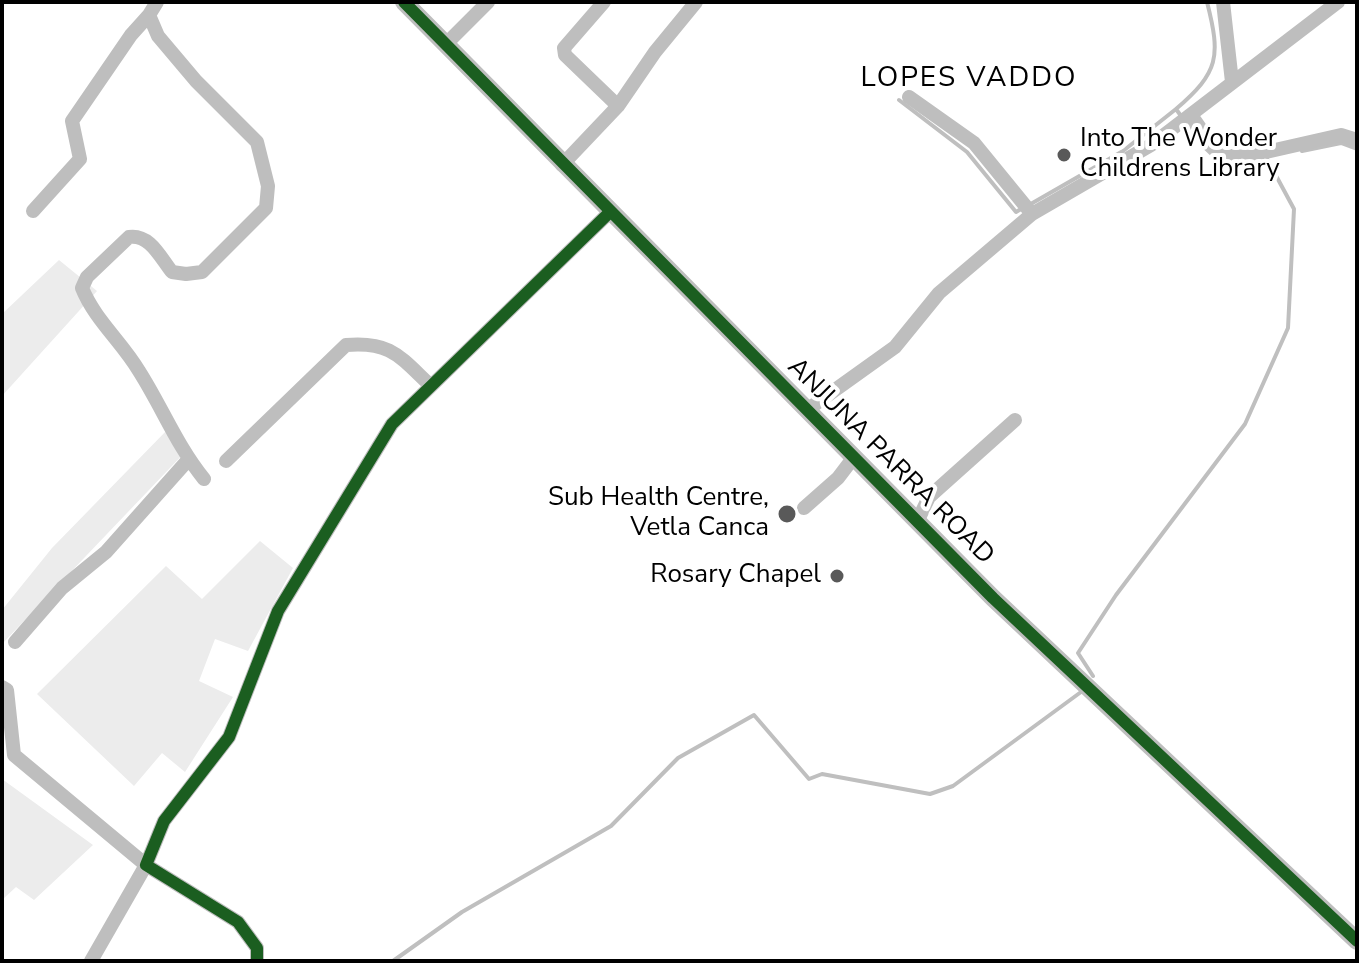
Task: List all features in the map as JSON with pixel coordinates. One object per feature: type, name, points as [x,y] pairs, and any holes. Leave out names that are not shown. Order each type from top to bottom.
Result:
[{"type":"street","name":"ANJUNA PARRA ROAD","points":[[404,2],[993,598],[1357,941]]},
{"type":"street","points":[[447,43],[488,2]]},
{"type":"street","points":[[604,2],[564,48],[565,55],[618,106]]},
{"type":"street","points":[[562,165],[618,106],[655,52],[696,2]]},
{"type":"street","points":[[1223,2],[1232,82]]},
{"type":"street","points":[[807,410],[895,347],[939,293],[1032,214],[1151,145],[1338,2]]},
{"type":"street","points":[[33,211],[80,159],[72,121],[153,8]]},
{"type":"street","points":[[153,8],[158,36],[196,81],[257,142],[268,186],[266,208],[202,272],[172,272],[149,242],[138,235],[129,237],[87,277],[82,288],[106,328],[138,369],[188,460],[204,479]]},
{"type":"street","points":[[909,97],[974,143],[1032,214]]},
{"type":"street","points":[[1185,119],[1227,155],[1244,157],[1341,135],[1357,140]]},
{"type":"street","points":[[91,961],[146,865],[164,821],[229,737],[278,611],[392,424],[610,212]]},
{"type":"street","points":[[226,461],[346,345],[367,343],[382,346],[401,358],[431,386]]},
{"type":"street","points":[[917,522],[929,497],[1015,420]]},
{"type":"street","points":[[804,508],[838,478],[854,457]]},
{"type":"street","points":[[15,642],[62,588],[106,552],[188,460]]},
{"type":"street","points":[[2,687],[7,690],[14,755],[146,865],[238,922],[257,948],[257,961]]},
{"type":"shaded area","points":[[59,260],[97,291],[2,396],[2,314]]},
{"type":"shaded area","points":[[169,428],[190,447],[2,644],[2,610],[52,548]]},
{"type":"shaded area","points":[[260,541],[293,568],[248,651],[215,639],[199,681],[233,697],[185,772],[162,753],[134,786],[37,694],[166,566],[202,599]]},
{"type":"shaded area","points":[[2,779],[93,845],[34,900],[16,887],[2,900]]},
{"type":"waterway","points":[[1207,2],[1214,37],[1213,62],[1201,84],[1176,109],[1201,144],[1218,160],[1226,161]]},
{"type":"waterway","points":[[899,100],[967,152],[1016,212],[1021,209]]},
{"type":"waterway","points":[[1029,205],[1123,151],[1176,109]]},
{"type":"waterway","points":[[1302,151],[1341,143],[1357,149]]},
{"type":"waterway","points":[[1093,676],[1078,653],[1116,595],[1245,424],[1288,328],[1294,209],[1266,157]]},
{"type":"waterway","points":[[393,961],[462,912],[611,826],[678,758],[754,715],[809,779],[822,774],[930,794],[953,786],[1081,692]]},
{"type":"cycle path","points":[[404,2],[993,598],[1357,941]]},
{"type":"cycle path","points":[[257,961],[257,948],[238,922],[146,865],[164,821],[229,737],[278,611],[392,424],[610,212]]},
{"type":"place","name":"Into The Wonder Childrens Library","points":[[1064,155]]},
{"type":"place","name":"Sub Health Centre, Vetla Canca","points":[[787,514]]},
{"type":"place","name":"Rosary Chapel","points":[[837,576]]},
{"type":"district","name":"LOPES VADDO","points":[[969,79]]}]
